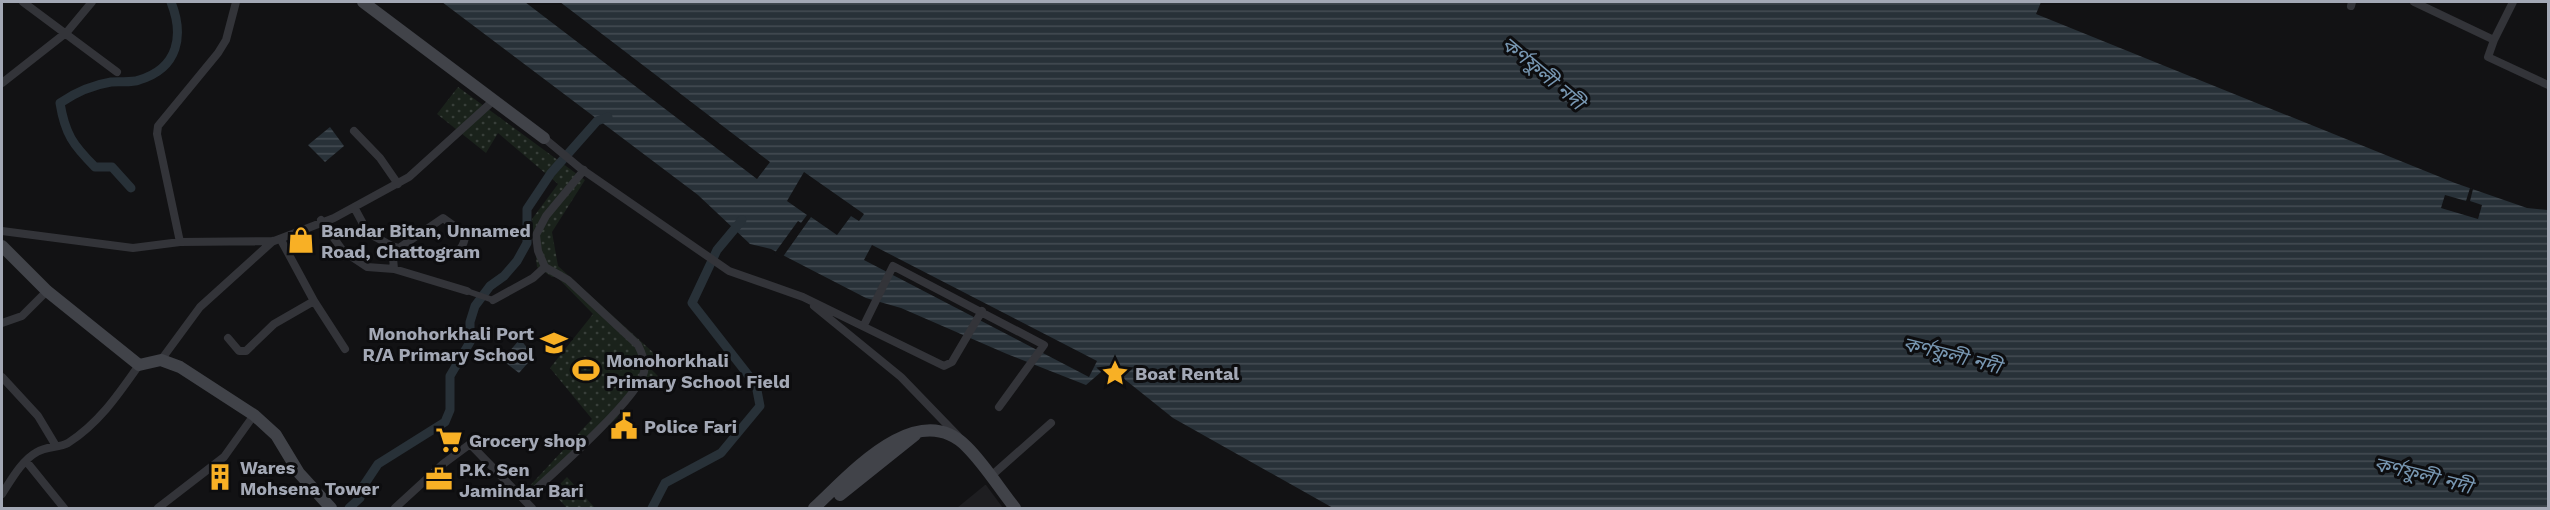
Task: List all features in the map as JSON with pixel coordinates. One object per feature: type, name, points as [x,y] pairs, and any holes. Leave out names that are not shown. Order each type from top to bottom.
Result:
[{"type":"main road","points":[[363,2],[544,138]]},
{"type":"main road","points":[[2,246],[47,291],[139,365],[161,360],[200,378],[254,415],[276,435],[299,473],[332,508]]},
{"type":"main road","points":[[825,508],[919,432]]},
{"type":"main road","points":[[814,508],[879,450],[897,438],[919,432],[944,432],[966,445],[1015,508]]},
{"type":"street","points":[[23,2],[117,72]]},
{"type":"street","points":[[2,83],[66,32],[92,2]]},
{"type":"street","points":[[180,242],[157,134],[158,126],[218,53],[226,40],[236,2]]},
{"type":"street","points":[[2414,2],[2494,40]]},
{"type":"street","points":[[2513,2],[2488,57],[2548,85]]},
{"type":"street","points":[[161,360],[200,307],[277,240],[321,220],[334,218],[398,184],[494,100]]},
{"type":"street","points":[[354,131],[380,158],[398,184]]},
{"type":"street","points":[[544,138],[582,169],[729,271],[803,297],[944,366],[952,362],[981,311]]},
{"type":"street","points":[[525,499],[618,408],[641,379],[644,371],[642,352],[638,345],[568,280],[545,267],[538,251],[536,235],[546,216],[582,169]]},
{"type":"street","points":[[354,207],[368,233],[396,247],[444,259],[457,253],[463,247],[465,238],[457,228],[443,218],[396,247]]},
{"type":"street","points":[[321,220],[343,251],[367,267],[394,269],[493,300],[533,278],[545,267]]},
{"type":"street","points":[[2,231],[133,248],[180,242],[277,240]]},
{"type":"street","points":[[277,240],[345,349]]},
{"type":"street","points":[[394,269],[396,247]]},
{"type":"street","points":[[864,325],[871,315],[892,266],[1044,345],[999,407]]},
{"type":"street","points":[[2,323],[22,316],[47,291]]},
{"type":"street","points":[[803,297],[901,376],[966,445]]},
{"type":"street","points":[[228,338],[239,351],[246,351],[274,324],[314,301]]},
{"type":"street","points":[[2,494],[26,461],[38,451],[65,445],[93,424],[118,397],[139,365]]},
{"type":"street","points":[[2,377],[38,416],[56,446]]},
{"type":"street","points":[[158,508],[224,457],[254,415]]},
{"type":"street","points":[[990,477],[1051,423]]},
{"type":"street","points":[[395,508],[443,464],[470,444],[532,508]]},
{"type":"street","points":[[26,461],[64,508]]},
{"type":"shaded area","points":[[458,87],[585,180],[552,232],[558,266],[656,355],[647,365],[660,378],[634,390],[617,418],[531,497],[525,491],[592,419],[550,368],[593,314],[557,277],[552,277],[537,267],[532,219],[558,184],[498,133],[486,153],[437,114]]},
{"type":"shaded area","points":[[567,477],[595,508],[567,508],[552,492]]},
{"type":"shaded area","points":[[985,485],[1003,508],[957,508]]},
{"type":"water","name":"কর্ণফুলী নদী","points":[[442,2],[2041,2],[2036,14],[2455,183],[2527,208],[2548,210],[2548,508],[1333,508],[1173,418],[1108,366],[1086,385],[901,308],[866,298],[771,249],[750,244],[698,195]]},
{"type":"water","points":[[330,127],[344,146],[325,162],[308,145]]},
{"type":"water","points":[[520,339],[534,356],[519,373],[502,360]]},
{"type":"pier","points":[[525,2],[560,2],[770,162],[757,179]]},
{"type":"pier","points":[[804,172],[864,214],[859,221],[851,216],[837,235],[811,217],[782,258],[774,254],[798,221],[801,223],[807,215],[787,201]]},
{"type":"pier","points":[[2470,188],[2473,189],[2470,201],[2482,205],[2478,219],[2441,208],[2445,195],[2466,201]]},
{"type":"pier","points":[[872,245],[1097,361],[1089,377],[864,260]]},
{"type":"waterway","points":[[131,188],[112,167],[95,167],[81,152],[67,131],[60,103],[91,87],[111,82],[136,81],[152,75],[163,67],[175,49],[177,38],[177,26],[171,2]]},
{"type":"waterway","points":[[349,508],[360,498],[362,488],[378,464],[445,422],[450,410],[450,376],[470,342],[470,322],[475,306],[490,286],[504,276],[517,261],[527,243],[527,209],[551,173],[597,121],[608,117]]},
{"type":"waterway","points":[[652,508],[665,483],[721,453],[760,406],[756,385],[692,303],[717,250],[742,220]]},
{"type":"place","name":"Bandar Bitan, Unnamed Road, Chattogram","points":[[301,240]]},
{"type":"place","name":"Monohorkhali Port R/A Primary School","points":[[554,343]]},
{"type":"place","name":"Monohorkhali Primary School Field","points":[[586,370]]},
{"type":"place","name":"Boat Rental","points":[[1115,373]]},
{"type":"place","name":"Police Fari","points":[[624,426]]},
{"type":"place","name":"Grocery shop","points":[[449,440]]},
{"type":"place","name":"Wares Mohsena Tower","points":[[220,477]]},
{"type":"place","name":"P.K. Sen Jamindar Bari","points":[[439,479]]}]
